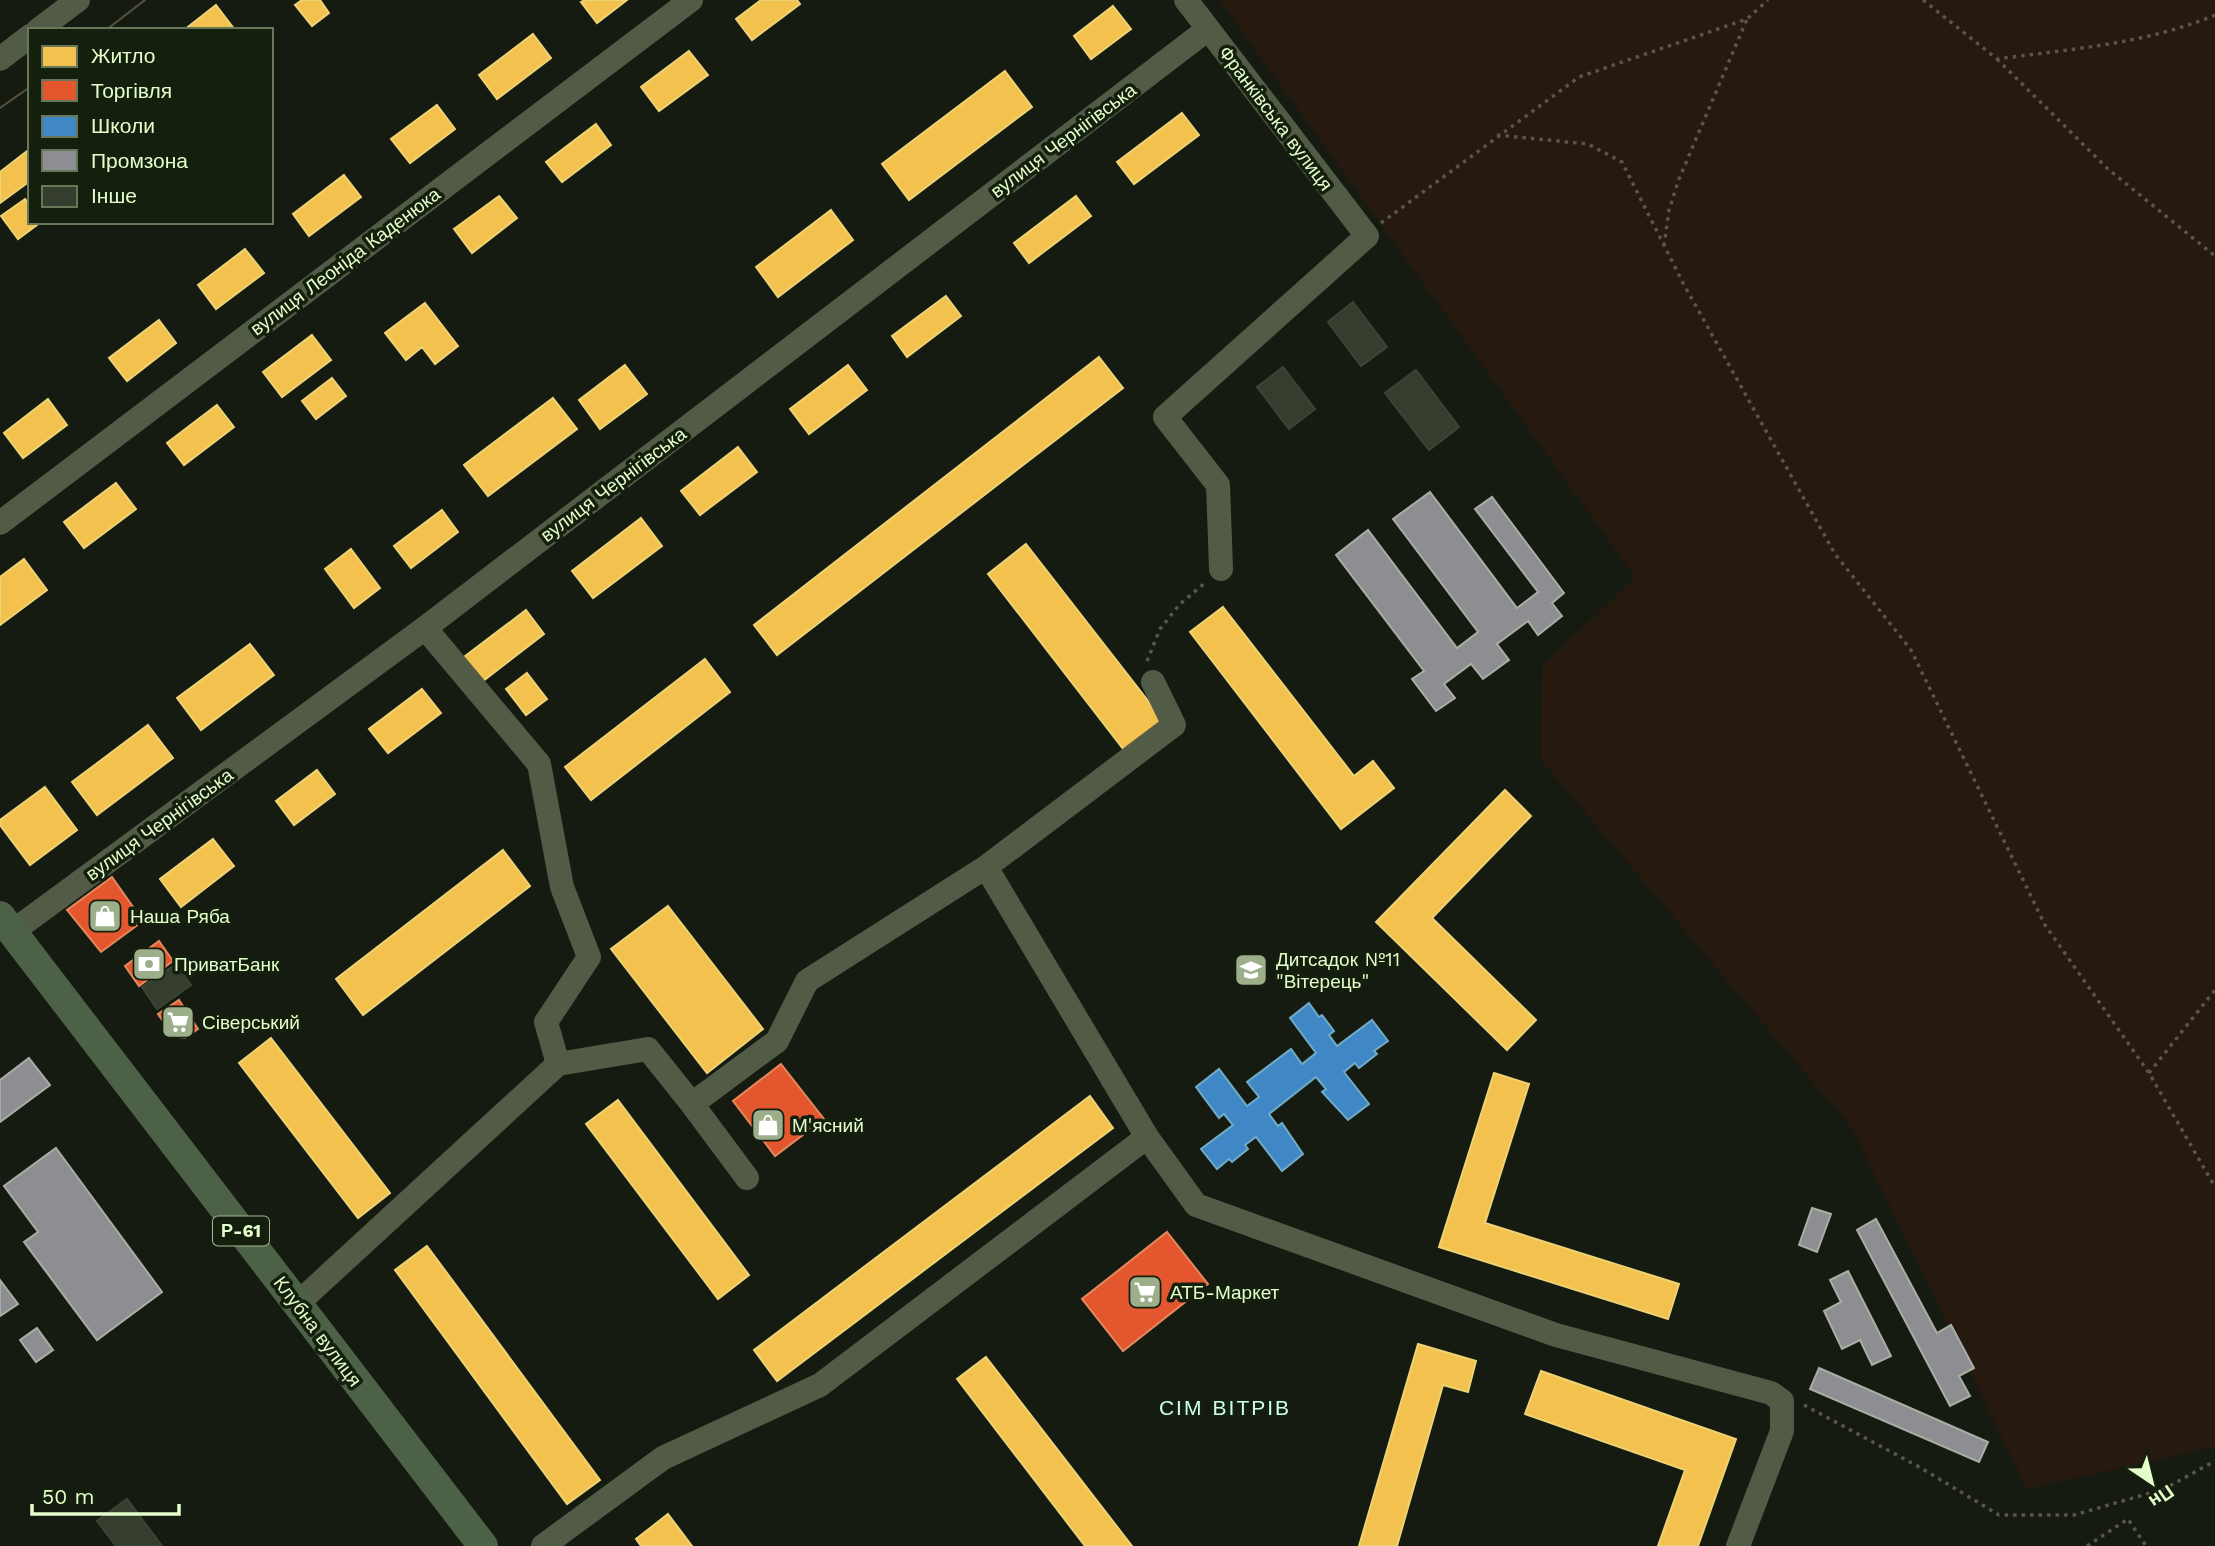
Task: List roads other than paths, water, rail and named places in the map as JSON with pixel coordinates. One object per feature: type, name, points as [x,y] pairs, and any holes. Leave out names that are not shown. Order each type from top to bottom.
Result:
[{"type":"main road","name":"Клубна вулиця","points":[[6,924],[483,1546]]},
{"type":"street","points":[[41,28],[78,0]]},
{"type":"street","name":"вулиця Леоніда Каденюка","points":[[0,523],[691,0]]},
{"type":"street","name":"Франківська вулиця","points":[[1186,0],[1367,236],[1165,417],[1218,485],[1221,569]]},
{"type":"street","name":"вулиця Чернігівська","points":[[6,924],[425,628],[1208,29]]},
{"type":"street","points":[[0,59],[28,38]]},
{"type":"street","points":[[425,628],[540,764],[562,887],[589,957],[546,1022],[558,1064]]},
{"type":"street","points":[[692,1104],[777,1041],[807,981],[986,867],[1174,725],[1153,682]]},
{"type":"street","points":[[986,867],[1147,1137],[1196,1205],[1556,1335],[1771,1393],[1782,1401],[1782,1432],[1738,1546]]},
{"type":"street","points":[[297,1304],[558,1064],[648,1049],[747,1178]]},
{"type":"street","points":[[543,1546],[663,1458],[820,1385],[1147,1137]]},
{"type":"tram line","points":[[109,28],[145,0]]},
{"type":"tram line","points":[[0,108],[28,88]]},
{"type":"place","name":"Наша Ряба","points":[[105,916]]},
{"type":"place","name":"ПриватБанк","points":[[149,964]]},
{"type":"place","name":"Дитсадок №11 \"Вітерець\"","points":[[1251,970]]},
{"type":"place","name":"Сіверський","points":[[178,1022]]},
{"type":"place","name":"М'ясний","points":[[768,1125]]},
{"type":"place","name":"АТБ-Маркет","points":[[1145,1292]]},
{"type":"district","name":"СІМ ВІТРІВ","points":[[1225,1408]]}]
